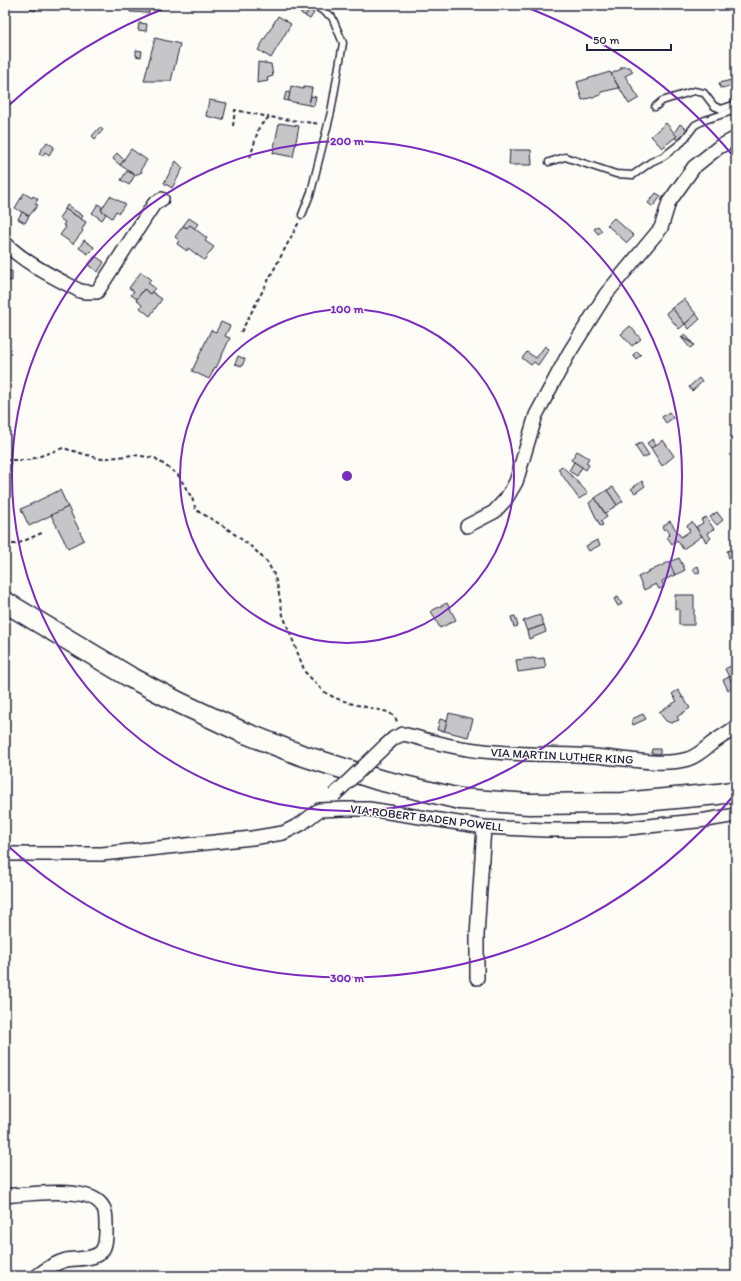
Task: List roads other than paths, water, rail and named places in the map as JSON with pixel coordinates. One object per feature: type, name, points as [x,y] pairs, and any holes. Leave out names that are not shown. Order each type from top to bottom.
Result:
[{"type":"main road","points":[[5,602],[130,677],[180,703],[240,731],[301,755],[379,780],[460,798],[529,804],[623,803],[736,791]]},
{"type":"street","points":[[467,526],[494,512],[506,499],[516,482],[536,415],[569,353],[606,294],[661,228],[669,202],[694,167],[719,147],[736,138]]},
{"type":"street","points":[[5,243],[34,265],[80,291],[97,292],[154,204],[162,198]]},
{"type":"street","name":"VIA MARTIN LUTHER KING","points":[[319,810],[384,747],[394,738],[403,734],[467,749],[530,755],[552,754],[595,756],[656,762],[688,759],[696,756],[736,727]]},
{"type":"street","name":"VIA ROBERT BADEN POWELL","points":[[319,810],[369,809],[484,827],[545,830],[610,830],[706,820],[736,815]]},
{"type":"street","points":[[5,854],[102,854],[252,838],[283,833],[301,824],[319,810]]},
{"type":"street","points":[[477,978],[476,935],[484,827]]},
{"type":"street","points":[[5,1196],[78,1193],[95,1198],[104,1208],[106,1218],[105,1240],[104,1247],[100,1252],[89,1257],[64,1260],[45,1269],[37,1276]]},
{"type":"lane","points":[[302,215],[311,192],[327,125],[343,43],[332,16],[314,5]]},
{"type":"lane","points":[[655,107],[662,101],[694,91],[704,93],[714,106],[722,109],[736,104]]},
{"type":"lane","points":[[549,162],[565,157],[616,174],[633,175],[651,162],[664,156],[682,142],[695,126],[705,120],[736,110]]}]
